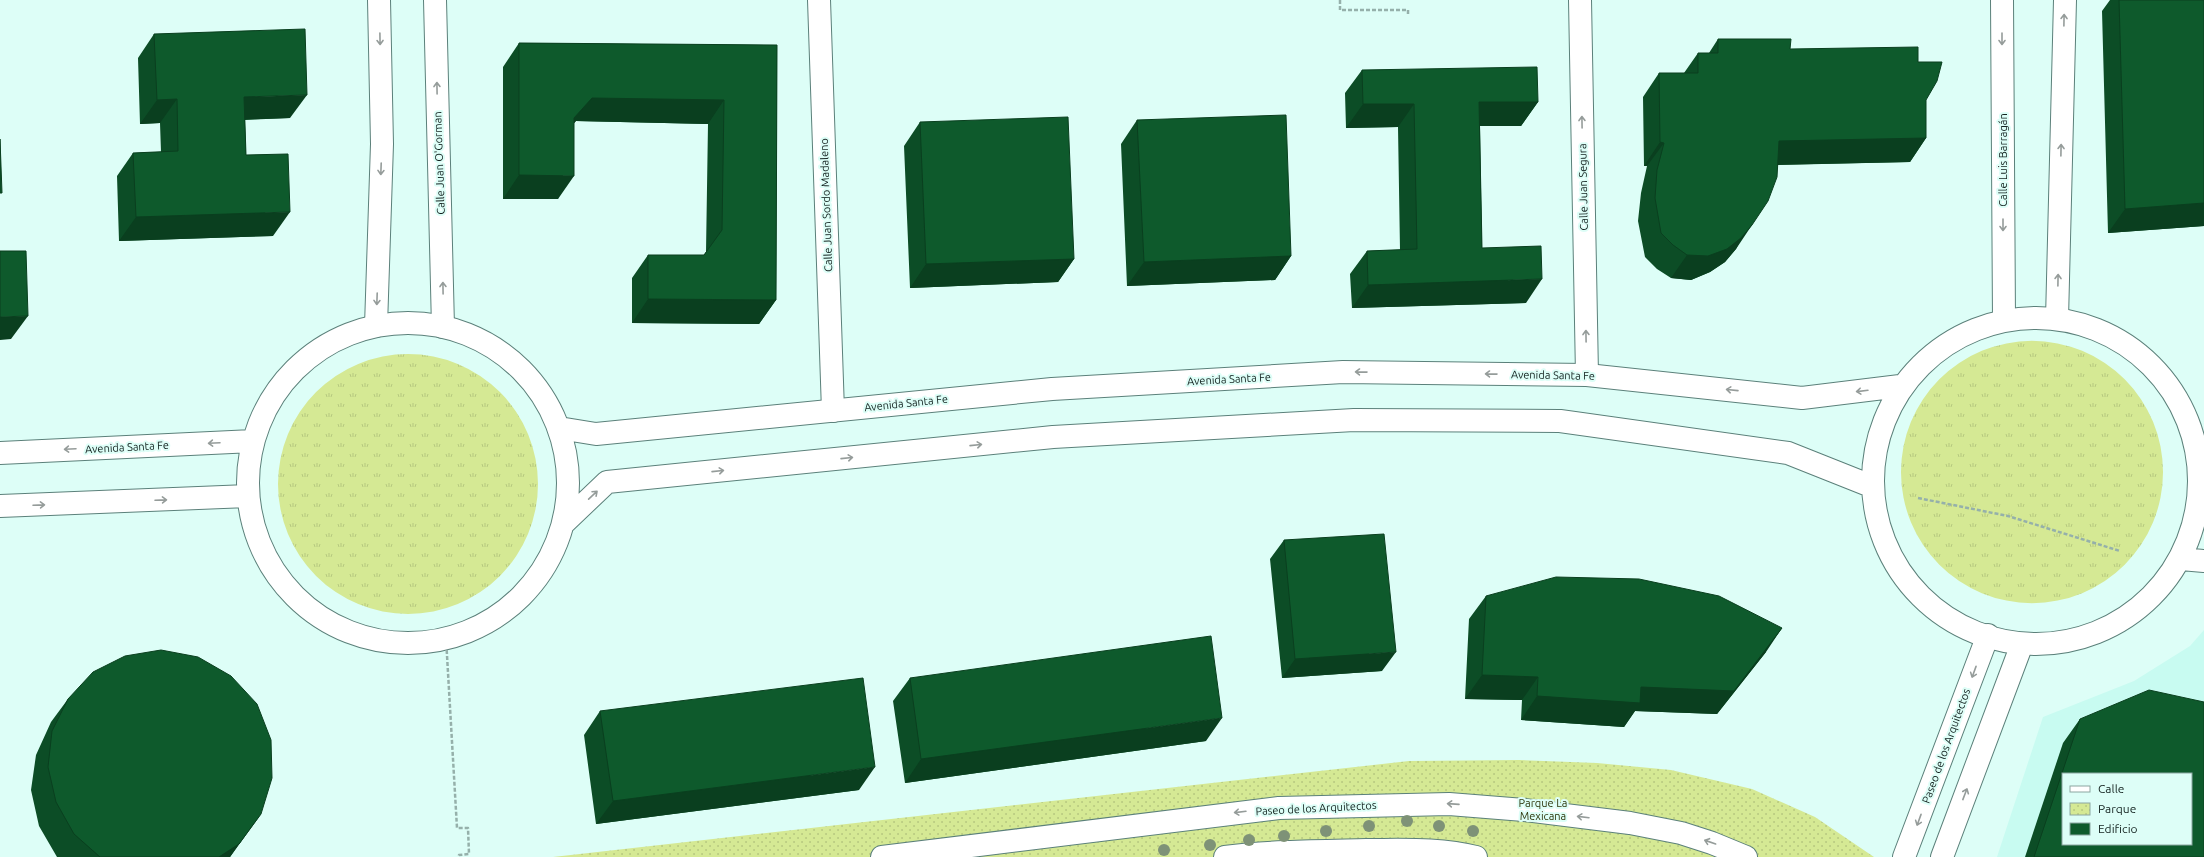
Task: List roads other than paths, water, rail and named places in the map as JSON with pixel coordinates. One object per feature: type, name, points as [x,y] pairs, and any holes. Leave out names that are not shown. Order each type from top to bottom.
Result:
[{"type":"street","points":[[376,326],[382,144],[379,0]]},
{"type":"street","name":"Calle Juan O'Gorman","points":[[435,0],[443,327]]},
{"type":"street","name":"Calle Juan Sordo Madaleno","points":[[819,0],[833,411]]},
{"type":"street","name":"Calle Juan Segura","points":[[1580,0],[1587,375]]},
{"type":"street","name":"Calle Luis Barragán","points":[[2002,0],[2004,320]]},
{"type":"street","points":[[2057,319],[2065,0]]},
{"type":"street","points":[[2057,319],[2097,329],[2149,363],[2183,409],[2201,460],[2195,520],[2181,559],[2146,603],[2078,640],[2032,645],[2006,642],[1957,624],[1939,613],[1915,592],[1884,544],[1871,486],[1876,438],[1900,386],[1964,333],[2004,320],[2057,319]]},
{"type":"street","points":[[410,323],[443,327],[493,347],[533,382],[559,428],[569,475],[565,522],[546,568],[513,606],[470,632],[421,644],[371,640],[325,620],[286,587],[260,544],[248,496],[253,441],[270,400],[298,366],[334,341],[376,326],[410,323]]},
{"type":"street","name":"Avenida Santa Fe","points":[[559,428],[596,434],[1052,389],[1343,372],[1587,375],[1802,398],[1900,386]]},
{"type":"street","points":[[565,522],[607,482],[1053,437],[1354,420],[1560,421],[1788,453],[1871,486]]},
{"type":"street","name":"Avenida Santa Fe","points":[[0,453],[253,441]]},
{"type":"street","points":[[0,506],[248,496]]},
{"type":"street","points":[[2181,559],[2204,561]]},
{"type":"street","name":"Paseo de los Arquitectos","points":[[1904,857],[1988,635]]},
{"type":"street","points":[[1942,857],[2022,644]]},
{"type":"street","name":"Paseo de los Arquitectos","points":[[882,857],[1279,808],[1449,804],[1524,810],[1630,823],[1681,833],[1712,843],[1746,857]]},
{"type":"street","points":[[1225,857],[1325,851],[1419,850],[1463,854],[1476,857]]},
{"type":"park label","name":"Parque La Mexicana","points":[[1543,809]]}]
